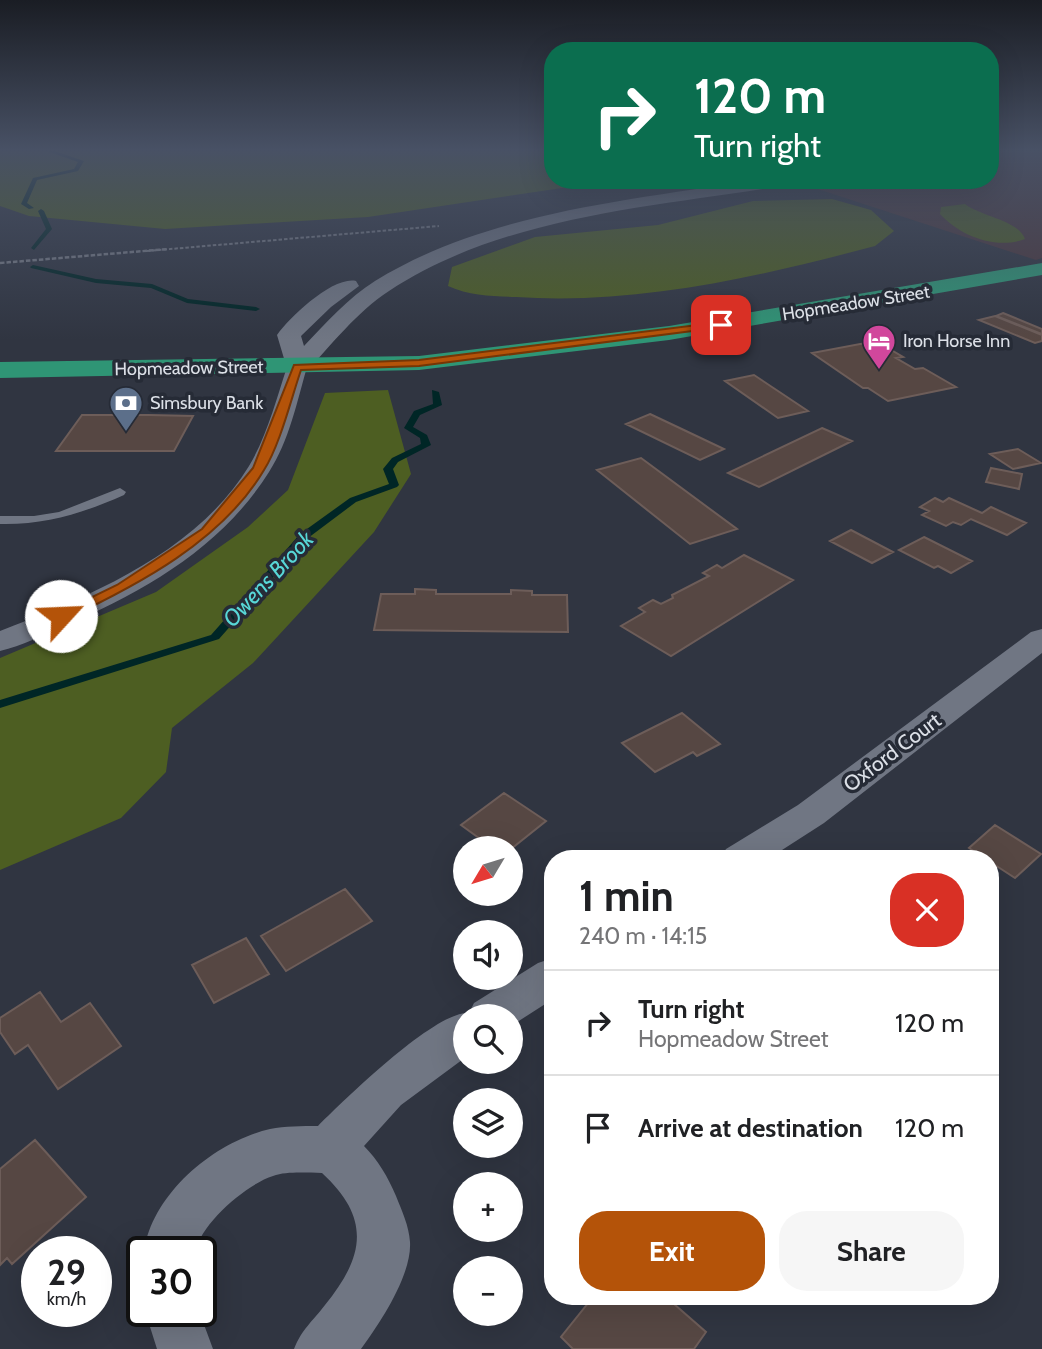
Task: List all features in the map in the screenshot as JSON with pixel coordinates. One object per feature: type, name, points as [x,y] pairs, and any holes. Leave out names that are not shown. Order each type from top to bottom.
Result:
[{"type":"highway","name":"Hopmeadow Street","points":[[0,370],[419,363],[669,333],[1042,270]]},
{"type":"street","points":[[297,367],[289,335],[323,302],[370,272],[411,253],[479,230],[552,214]]},
{"type":"street","points":[[0,642],[122,588],[206,531],[259,469],[297,367],[356,305],[418,264],[450,250],[543,223],[594,214]]},
{"type":"street","name":"Oxford Court","points":[[753,850],[811,814],[1042,638]]},
{"type":"street","points":[[509,1004],[544,982]]},
{"type":"street","points":[[328,1150],[385,1090],[453,1040]]},
{"type":"street","points":[[173,1236],[203,1193],[267,1154],[328,1150],[358,1172],[376,1209],[384,1250],[362,1301],[337,1337],[322,1349]]},
{"type":"street","points":[[177,1327],[185,1349]]},
{"type":"lane","points":[[0,520],[36,522],[66,515],[120,492]]},
{"type":"path","points":[[0,263],[427,227]]},
{"type":"shaded area","points":[[894,214],[1042,214],[1042,258],[1036,260]]},
{"type":"green space","points":[[23,214],[388,214],[165,229]]},
{"type":"green space","points":[[702,214],[875,214],[894,231],[875,246],[742,278],[652,293],[607,297],[516,297],[473,294],[448,286],[452,267],[535,237],[658,225]]},
{"type":"green space","points":[[940,214],[986,214],[1015,227],[1025,239],[1002,243],[979,239],[958,229]]},
{"type":"green space","points":[[388,390],[411,474],[374,532],[253,663],[172,728],[166,772],[121,818],[0,870],[0,658],[156,592],[248,527],[288,490],[325,393]]},
{"type":"building","points":[[1003,313],[1042,329],[1042,334],[996,316]]},
{"type":"building","points":[[995,316],[1042,335],[1042,341],[1035,343],[979,320]]},
{"type":"building","points":[[876,341],[903,357],[896,358],[915,369],[923,368],[956,387],[888,401],[868,388],[863,388],[812,353]]},
{"type":"building","points":[[754,375],[808,411],[778,418],[725,381]]},
{"type":"building","points":[[650,414],[724,449],[700,460],[626,424]]},
{"type":"building","name":"Simsbury Bank","points":[[82,415],[193,416],[174,451],[56,451]]},
{"type":"building","points":[[822,428],[852,441],[759,487],[728,473]]},
{"type":"building","points":[[1018,449],[1041,463],[1013,469],[990,454]]},
{"type":"building","points":[[641,458],[737,529],[690,544],[597,470]]},
{"type":"building","points":[[991,468],[1022,474],[1019,489],[986,482]]},
{"type":"building","points":[[935,498],[943,502],[949,498],[982,513],[991,507],[1026,523],[1007,535],[971,519],[961,525],[953,522],[946,526],[922,515],[929,511],[920,507]]},
{"type":"building","points":[[851,530],[893,552],[872,563],[830,541]]},
{"type":"building","points":[[924,537],[972,561],[951,573],[938,566],[934,568],[899,550]]},
{"type":"building","points":[[744,555],[793,580],[671,656],[621,626],[645,612],[639,608],[653,600],[661,604],[673,598],[672,595],[709,576],[703,573],[717,565],[722,568]]},
{"type":"building","points":[[415,589],[436,590],[436,594],[511,594],[511,590],[532,591],[532,595],[567,595],[568,632],[374,630],[381,594],[415,594]]},
{"type":"building","points":[[682,713],[720,744],[697,756],[693,752],[655,772],[622,743]]},
{"type":"building","points":[[504,793],[546,821],[523,839],[523,836],[476,836],[461,825]]},
{"type":"building","points":[[995,825],[1041,854],[1015,878],[999,868],[999,850],[969,848]]},
{"type":"building","points":[[345,889],[372,921],[286,971],[261,936]]},
{"type":"building","points":[[246,938],[269,974],[214,1003],[192,965]]},
{"type":"building","points":[[40,992],[61,1022],[90,1003],[121,1046],[58,1089],[28,1045],[15,1054],[0,1032],[0,1018]]},
{"type":"building","points":[[35,1140],[86,1197],[43,1236],[21,1236],[21,1256],[12,1264],[7,1258],[0,1265],[0,1169]]},
{"type":"building","points":[[587,1305],[675,1305],[706,1332],[694,1349],[573,1349],[561,1337]]},
{"type":"waterway","name":"Owens Brook","points":[[34,248],[49,229],[42,214]]},
{"type":"waterway","name":"Owens Brook","points":[[33,267],[96,281],[152,286],[187,301],[256,309]]},
{"type":"waterway","name":"Owens Brook","points":[[0,704],[215,637],[304,536],[353,500],[394,485],[388,469],[395,460],[426,445],[424,437],[408,428],[417,413],[438,405],[435,392]]},
{"type":"place","name":"Iron Horse Inn","points":[[879,371]]},
{"type":"place","name":"Simsbury Bank","points":[[126,433]]},
{"type":"route","points":[[61,616],[122,588],[167,560],[206,531],[236,500],[259,469],[297,367],[419,363],[721,325]]}]
